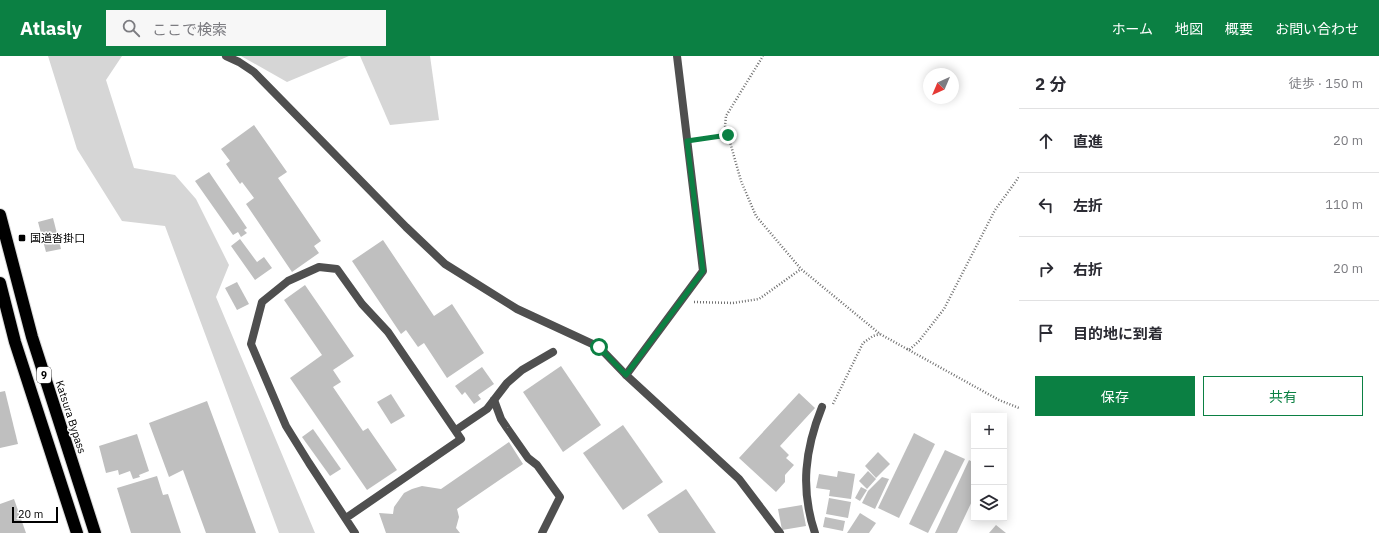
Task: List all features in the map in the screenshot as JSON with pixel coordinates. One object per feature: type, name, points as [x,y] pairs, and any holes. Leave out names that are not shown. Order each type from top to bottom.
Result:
[{"type":"highway","name":"Katsura Bypass","points":[[0,215],[32,337],[95,533]]},
{"type":"highway","name":"9","points":[[0,283],[15,342],[77,533]]},
{"type":"street","points":[[226,56],[239,62],[254,72],[406,227],[445,264],[517,308],[599,347],[626,375],[739,479],[780,533]]},
{"type":"street","points":[[626,375],[703,271],[677,56]]},
{"type":"street","points":[[346,518],[462,439],[388,332],[362,304],[337,269],[319,267],[288,281],[262,302],[251,344],[286,426],[355,533]]},
{"type":"street","points":[[456,430],[487,409],[507,383],[522,370],[553,352]]},
{"type":"street","points":[[494,400],[506,428],[528,458],[537,465],[560,497],[542,533]]},
{"type":"street","points":[[815,533],[809,514],[806,481],[808,452],[822,407]]},
{"type":"path","points":[[763,56],[726,116],[725,126],[742,181],[756,216],[801,269],[880,334],[999,400],[1019,408]]},
{"type":"path","points":[[687,141],[728,135]]},
{"type":"path","points":[[909,350],[919,341],[944,309],[995,210],[1019,177]]},
{"type":"path","points":[[680,302],[725,303],[759,299],[801,269]]},
{"type":"path","points":[[822,407],[833,405],[863,344],[872,336],[880,334]]},
{"type":"shaded area","points":[[48,56],[122,56],[106,80],[134,168],[175,175],[196,199],[229,265],[216,297],[315,533],[279,533],[165,226],[122,221],[77,149]]},
{"type":"shaded area","points":[[241,56],[349,56],[287,82]]},
{"type":"shaded area","points":[[360,56],[430,56],[439,120],[390,125]]},
{"type":"building","points":[[254,125],[287,172],[278,178],[321,241],[314,246],[319,253],[292,272],[246,204],[254,198],[242,182],[240,184],[226,164],[230,161],[221,149]]},
{"type":"building","points":[[209,172],[247,228],[244,230],[247,233],[241,237],[238,232],[233,235],[195,181]]},
{"type":"building","points":[[53,218],[61,249],[46,252],[38,222]]},
{"type":"building","points":[[240,239],[257,262],[264,257],[272,268],[255,280],[231,246]]},
{"type":"building","points":[[383,240],[434,316],[452,304],[484,353],[447,378],[424,343],[418,347],[406,330],[401,334],[352,261]]},
{"type":"building","points":[[237,282],[249,304],[237,310],[225,288]]},
{"type":"building","points":[[305,285],[354,356],[333,370],[341,382],[333,387],[363,431],[368,428],[397,470],[367,490],[290,378],[322,355],[284,300]]},
{"type":"building","points":[[561,366],[601,425],[563,452],[523,392]]},
{"type":"building","points":[[482,367],[494,384],[478,395],[481,399],[474,404],[465,392],[462,395],[455,386]]},
{"type":"building","points":[[5,391],[18,444],[0,448],[0,392]]},
{"type":"building","points":[[799,393],[815,408],[780,446],[789,455],[786,458],[794,465],[785,475],[785,482],[776,492],[739,458]]},
{"type":"building","points":[[391,394],[405,416],[391,424],[377,402]]},
{"type":"building","points":[[207,401],[256,533],[206,533],[183,470],[169,477],[149,423]]},
{"type":"building","points":[[623,425],[663,482],[623,510],[583,453]]},
{"type":"building","points":[[313,429],[341,469],[330,476],[302,437]]},
{"type":"building","points":[[914,433],[935,444],[899,518],[878,508]]},
{"type":"building","points":[[137,434],[149,471],[139,475],[140,477],[133,479],[130,471],[119,475],[118,470],[106,473],[99,446]]},
{"type":"building","points":[[509,442],[523,464],[457,509],[459,517],[456,528],[460,533],[386,533],[379,513],[393,514],[394,507],[404,493],[422,486],[441,489]]},
{"type":"building","points":[[945,450],[965,459],[928,533],[909,524]]},
{"type":"building","points":[[878,452],[890,464],[876,478],[865,466]]},
{"type":"building","points":[[969,460],[971,461],[971,503],[957,533],[935,533]]},
{"type":"building","points":[[838,471],[855,474],[851,499],[829,496],[830,490],[816,488],[819,474],[837,477]]},
{"type":"building","points":[[868,471],[876,479],[867,489],[859,481]]},
{"type":"building","points":[[157,476],[163,495],[168,494],[181,533],[131,533],[117,488]]},
{"type":"building","points":[[882,477],[889,479],[875,509],[862,503],[868,491]]},
{"type":"building","points":[[861,487],[867,490],[860,501],[855,498]]},
{"type":"building","points":[[686,489],[716,533],[659,533],[647,515]]},
{"type":"building","points":[[829,498],[851,502],[848,518],[826,514]]},
{"type":"building","points":[[14,499],[26,533],[0,533],[0,504]]},
{"type":"building","points":[[802,505],[806,526],[782,530],[778,509]]},
{"type":"building","points":[[860,513],[876,523],[869,533],[847,533]]},
{"type":"building","points":[[825,517],[845,521],[843,531],[823,527]]},
{"type":"building","points":[[996,525],[1006,533],[989,533]]},
{"type":"place","name":"国道沓掛口","points":[[22,238]]},
{"type":"route","points":[[599,347],[626,375],[703,271],[687,141],[728,135]]}]
